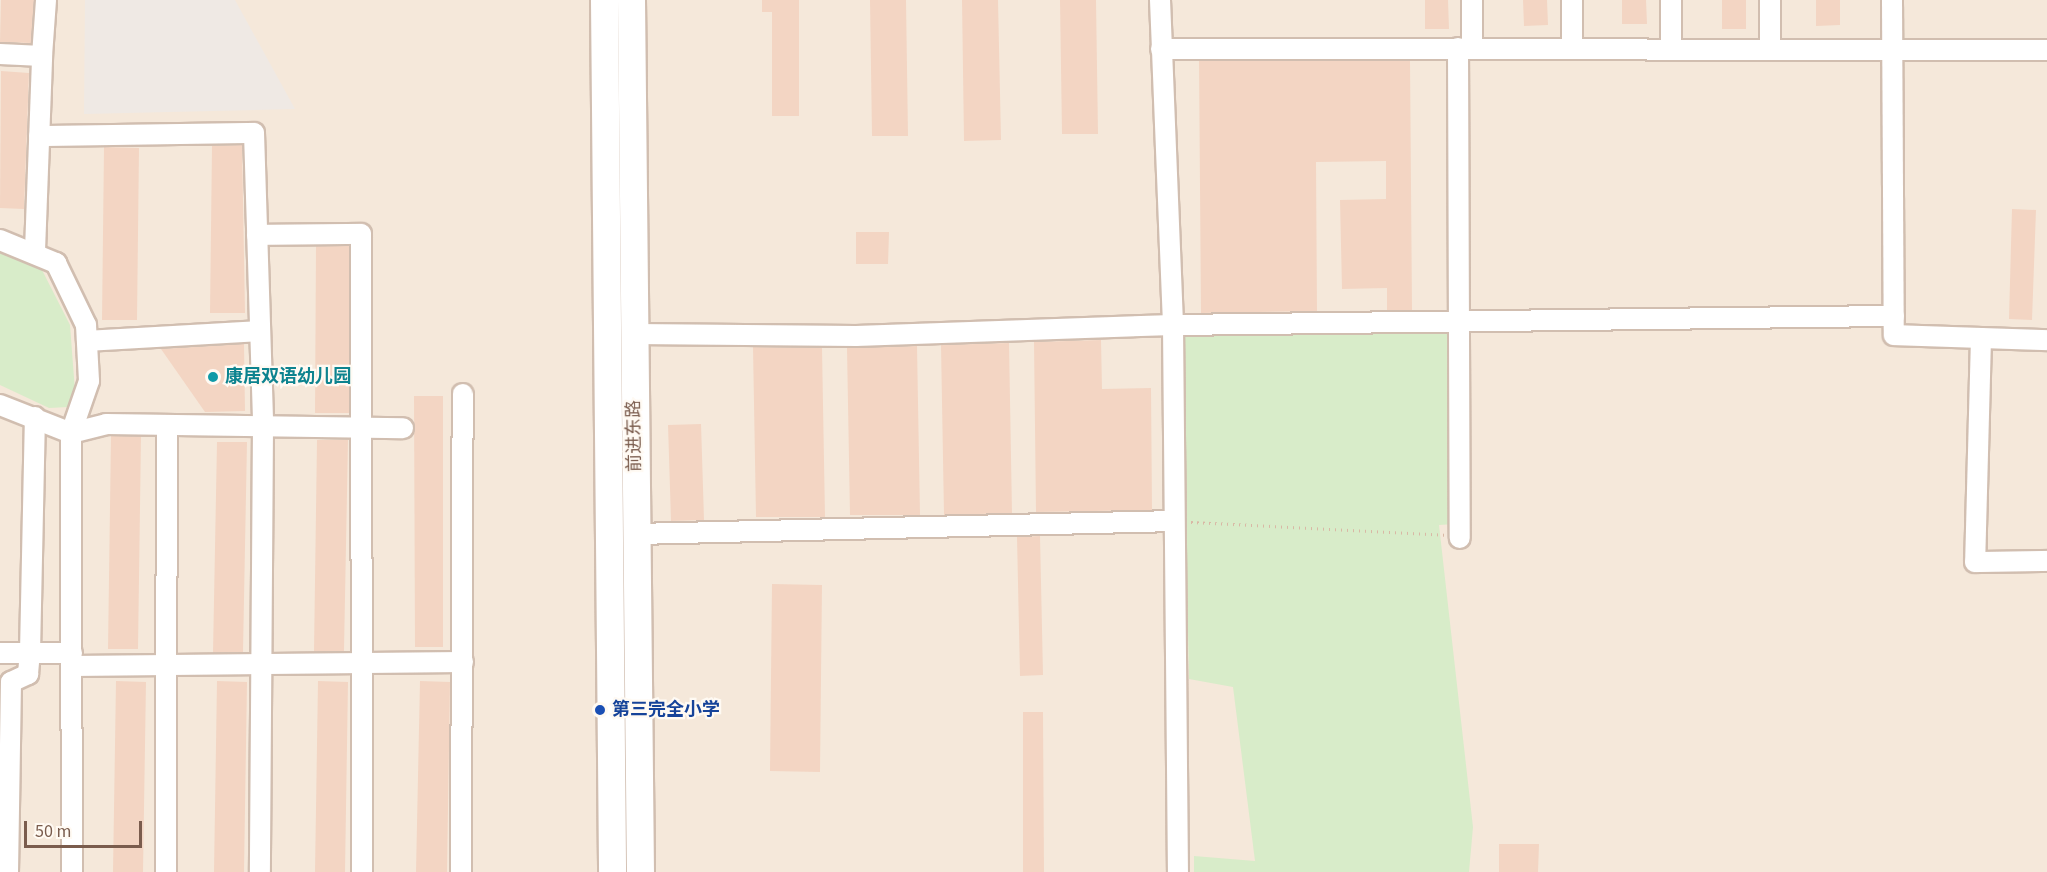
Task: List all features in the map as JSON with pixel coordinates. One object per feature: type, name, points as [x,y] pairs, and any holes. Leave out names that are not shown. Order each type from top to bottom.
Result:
[{"type":"main road","name":"前进东路","points":[[604,0],[612,872]]},
{"type":"main road","name":"前进东路","points":[[630,0],[640,872]]},
{"type":"street","points":[[34,251],[46,0]]},
{"type":"street","points":[[1160,0],[1173,325],[1178,872]]},
{"type":"street","points":[[1460,538],[1459,322],[1465,48],[1472,0]]},
{"type":"street","points":[[1572,0],[1572,48]]},
{"type":"street","points":[[1671,0],[1671,47]]},
{"type":"street","points":[[1770,0],[1770,47]]},
{"type":"street","points":[[1892,0],[1894,335],[2047,339]]},
{"type":"street","points":[[1161,49],[1893,47],[2047,50]]},
{"type":"street","points":[[0,54],[42,56]]},
{"type":"street","points":[[39,136],[254,133],[263,426],[260,872]]},
{"type":"street","points":[[257,235],[361,234],[362,872]]},
{"type":"street","points":[[0,240],[34,251],[56,262],[86,325],[89,381],[71,433],[72,872]]},
{"type":"street","points":[[634,334],[856,336],[1173,325],[1894,316]]},
{"type":"street","points":[[87,341],[260,331]]},
{"type":"street","points":[[1981,338],[1975,562],[2047,561]]},
{"type":"street","points":[[461,872],[463,394]]},
{"type":"street","points":[[0,405],[71,433],[106,424],[403,428]]},
{"type":"street","points":[[8,872],[6,682],[28,674],[35,417]]},
{"type":"street","points":[[166,872],[167,425]]},
{"type":"street","points":[[636,534],[1174,521]]},
{"type":"street","points":[[0,653],[30,653],[72,659],[166,665],[463,662]]},
{"type":"path","points":[[1174,521],[1460,538]]},
{"type":"shaded area","points":[[0,0],[2047,0],[2047,872],[0,872]]},
{"type":"shaded area","points":[[85,0],[235,0],[295,109],[84,114]]},
{"type":"green space","points":[[0,248],[42,270],[70,325],[75,391],[68,407],[49,408],[0,385]]},
{"type":"green space","points":[[1453,330],[1455,524],[1439,525],[1473,827],[1469,872],[1194,872],[1194,856],[1255,861],[1233,687],[1189,679],[1182,335]]},
{"type":"building","points":[[1,0],[34,0],[31,43],[0,42]]},
{"type":"building","points":[[762,0],[799,0],[799,116],[772,116],[772,12],[762,12]]},
{"type":"building","points":[[870,0],[906,0],[908,136],[872,136]]},
{"type":"building","points":[[962,0],[998,0],[1001,140],[964,141]]},
{"type":"building","points":[[1060,0],[1096,0],[1098,134],[1062,134]]},
{"type":"building","points":[[1425,0],[1448,0],[1449,29],[1425,29]]},
{"type":"building","points":[[1523,0],[1547,0],[1548,25],[1524,26]]},
{"type":"building","points":[[1622,0],[1646,0],[1647,24],[1622,24]]},
{"type":"building","points":[[1722,0],[1746,0],[1746,29],[1722,29]]},
{"type":"building","points":[[1816,0],[1840,0],[1840,25],[1816,26]]},
{"type":"building","points":[[1199,61],[1410,61],[1412,310],[1387,310],[1387,288],[1342,289],[1340,200],[1386,199],[1386,161],[1316,162],[1317,311],[1201,313]]},
{"type":"building","points":[[1,71],[29,73],[24,209],[0,208]]},
{"type":"building","points":[[242,145],[245,313],[210,313],[212,146]]},
{"type":"building","points":[[104,147],[139,148],[137,320],[102,320]]},
{"type":"building","points":[[2012,209],[2036,210],[2032,320],[2009,319]]},
{"type":"building","points":[[856,232],[889,232],[888,264],[856,264]]},
{"type":"building","points":[[316,246],[349,246],[349,413],[315,413]]},
{"type":"building","points":[[1101,340],[1102,389],[1151,388],[1152,510],[1036,512],[1034,342]]},
{"type":"building","points":[[1009,343],[1012,513],[944,515],[941,345]]},
{"type":"building","name":"康居双语幼儿园","points":[[244,344],[245,411],[205,412],[161,349]]},
{"type":"building","points":[[917,346],[920,515],[850,515],[847,348]]},
{"type":"building","points":[[753,347],[822,348],[825,517],[756,517]]},
{"type":"building","points":[[414,396],[443,396],[443,647],[415,647]]},
{"type":"building","points":[[701,424],[704,520],[671,521],[668,425]]},
{"type":"building","points":[[111,436],[141,436],[138,649],[108,649]]},
{"type":"building","points":[[317,440],[348,440],[344,651],[314,652]]},
{"type":"building","points":[[217,442],[247,442],[243,652],[213,653]]},
{"type":"building","points":[[1040,536],[1043,675],[1020,676],[1017,537]]},
{"type":"building","points":[[772,584],[822,585],[820,772],[770,771]]},
{"type":"building","points":[[116,681],[146,682],[143,872],[113,872]]},
{"type":"building","points":[[217,681],[247,682],[244,872],[214,872]]},
{"type":"building","points":[[318,681],[348,682],[345,872],[315,872]]},
{"type":"building","points":[[420,681],[450,682],[447,872],[416,872]]},
{"type":"building","points":[[1023,712],[1043,712],[1044,872],[1023,872]]},
{"type":"building","points":[[1499,844],[1539,844],[1538,872],[1499,872]]},
{"type":"place","name":"康居双语幼儿园","points":[[213,377]]},
{"type":"place","name":"第三完全小学","points":[[600,710]]}]
